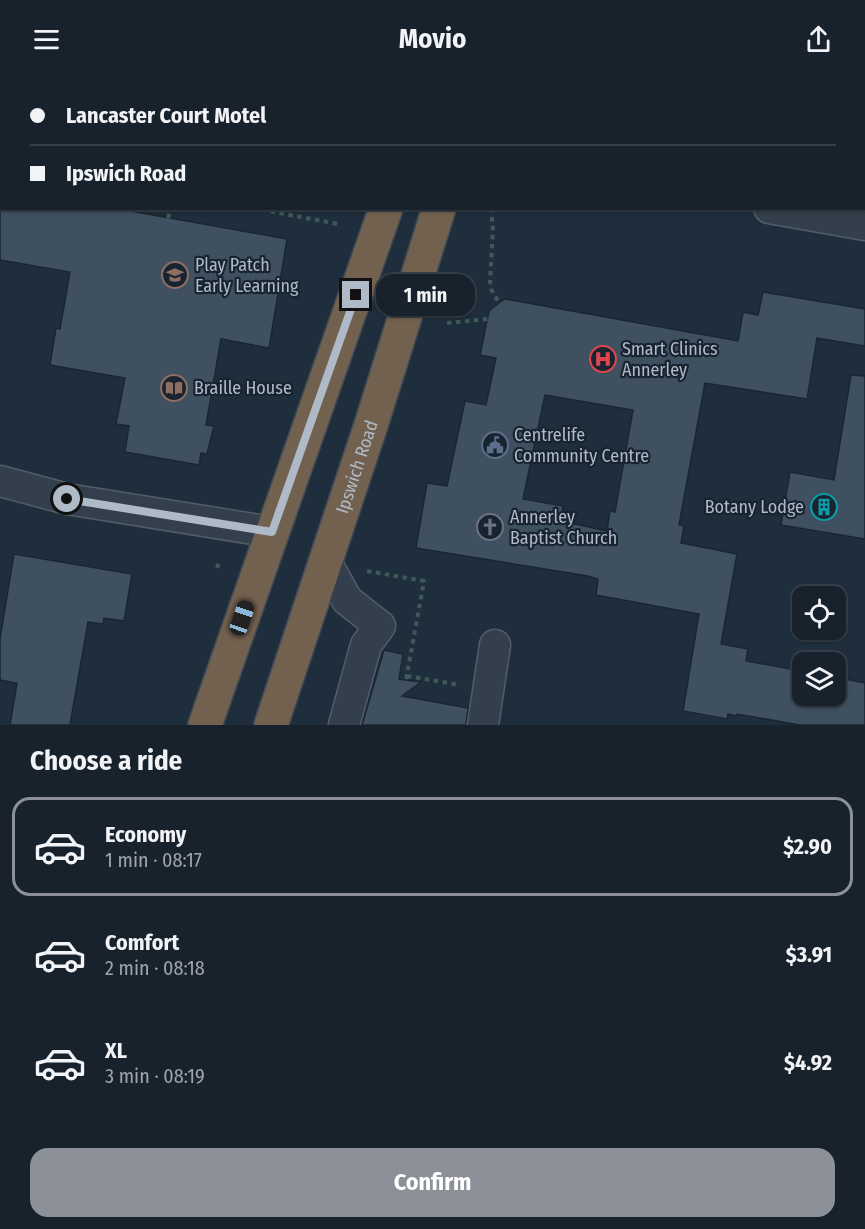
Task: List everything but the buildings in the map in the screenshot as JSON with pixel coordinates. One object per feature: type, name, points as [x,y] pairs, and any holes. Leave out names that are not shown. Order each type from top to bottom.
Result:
[{"type":"highway","points":[[205,725],[385,210]]},
{"type":"highway","name":"Ipswich Road","points":[[271,725],[443,211]]},
{"type":"street","points":[[780,210],[865,225]]},
{"type":"street","points":[[0,481],[67,499],[272,532]]},
{"type":"street","points":[[326,562],[347,600],[380,626],[366,645],[344,725]]},
{"type":"street","points":[[483,725],[495,645]]},
{"type":"path","points":[[168,218],[170,210]]},
{"type":"path","points":[[264,210],[338,224]]},
{"type":"path","points":[[491,210],[493,230],[490,281],[491,289],[499,303]]},
{"type":"path","points":[[447,323],[488,319]]},
{"type":"path","points":[[261,384],[284,394]]},
{"type":"path","points":[[217,568],[219,562]]},
{"type":"path","points":[[363,571],[424,581],[407,678],[464,686]]},
{"type":"place","name":"Play Patch Early Learning","points":[[175,275]]},
{"type":"place","name":"Smart Clinics Annerley","points":[[603,359]]},
{"type":"place","name":"Braille House","points":[[174,388]]},
{"type":"place","name":"Centrelife Community Centre","points":[[495,445]]},
{"type":"place","name":"Botany Lodge","points":[[824,507]]},
{"type":"place","name":"Annerley Baptist Church","points":[[490,527]]},
{"type":"route","points":[[67,499],[272,532],[356,295]]}]
